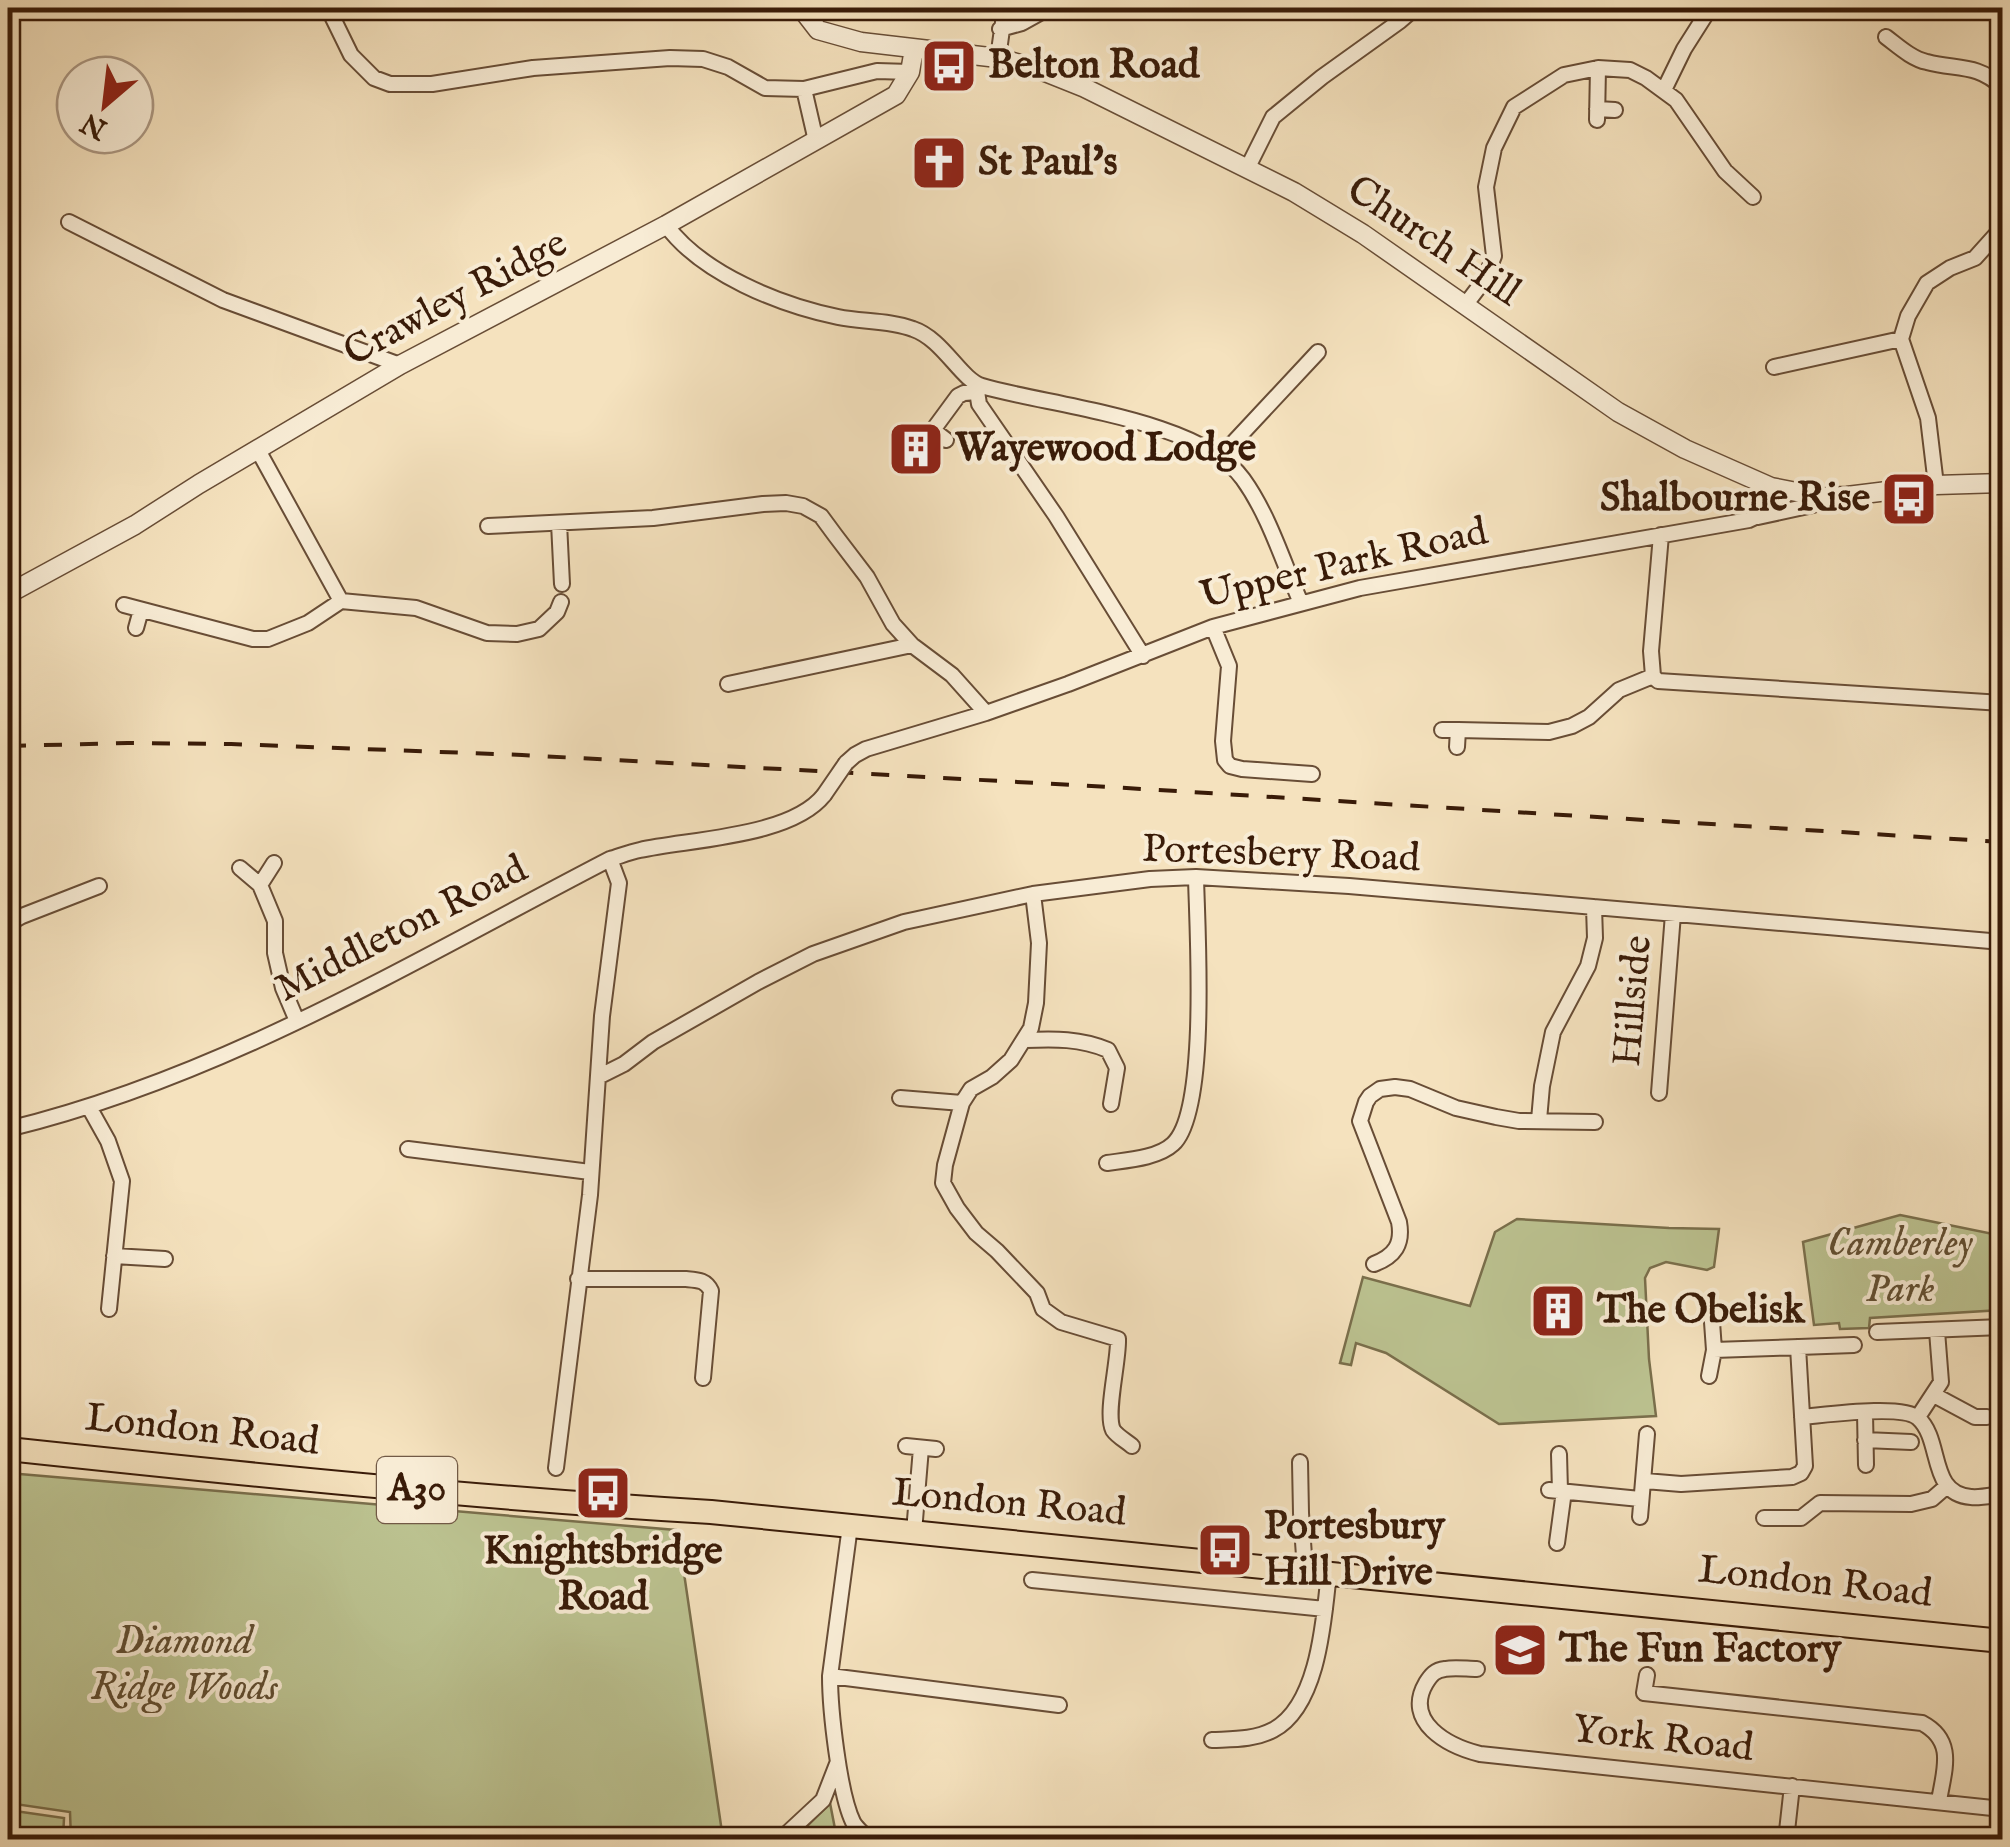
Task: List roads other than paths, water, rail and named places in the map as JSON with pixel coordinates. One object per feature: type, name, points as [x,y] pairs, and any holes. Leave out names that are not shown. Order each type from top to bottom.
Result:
[{"type":"main road","name":"London Road","points":[[8,1449],[548,1502],[711,1512],[2002,1640]]},
{"type":"street","points":[[328,8],[351,55],[374,78],[390,84],[432,84],[533,68],[670,58],[702,59],[728,67],[765,88],[804,89],[877,71],[910,72],[914,49]]},
{"type":"street","name":"Church Hill","points":[[801,8],[818,30],[861,42],[998,58],[1086,88],[1294,192],[1363,234],[1618,412],[1685,449],[1771,487],[1822,497]]},
{"type":"street","points":[[998,58],[1005,8]]},
{"type":"street","points":[[1000,29],[1049,8]]},
{"type":"street","points":[[1247,169],[1273,118],[1415,8]]},
{"type":"street","points":[[1664,90],[1710,8]]},
{"type":"street","points":[[1886,37],[1925,62],[1964,66],[1994,79],[2002,87]]},
{"type":"street","points":[[1598,68],[1597,114],[1615,110]]},
{"type":"street","points":[[1466,304],[1485,279],[1494,256],[1486,187],[1494,148],[1514,108],[1564,75],[1598,68],[1630,70],[1664,90],[1686,111],[1725,171],[1753,197]]},
{"type":"street","name":"Crawley Ridge","points":[[8,594],[135,525],[400,366],[816,142],[896,95],[910,72]]},
{"type":"street","points":[[804,89],[816,142]]},
{"type":"street","points":[[69,222],[223,300],[400,366]]},
{"type":"street","points":[[666,226],[688,250],[714,268],[761,291],[840,318],[912,328],[931,337],[976,388],[978,404],[1056,516],[1143,656]]},
{"type":"street","points":[[1936,485],[1928,418],[1901,339],[1908,316],[1927,282],[1975,258],[2002,228]]},
{"type":"street","points":[[1774,368],[1901,339]]},
{"type":"street","points":[[1220,457],[1318,352]]},
{"type":"street","points":[[946,440],[933,430],[958,396],[976,388],[1081,407],[1193,442],[1220,457],[1242,476],[1262,511],[1301,603]]},
{"type":"street","points":[[258,450],[341,601]]},
{"type":"street","name":"Upper Park Road","points":[[824,796],[846,763],[888,741],[986,713],[1213,627],[1301,603],[1360,588],[1750,520],[1813,505],[1822,497],[2002,482]]},
{"type":"street","points":[[1758,517],[1771,487]]},
{"type":"street","points":[[488,526],[653,518],[762,504],[803,506],[821,516],[836,534],[868,576],[893,624],[912,645],[952,674],[986,713]]},
{"type":"street","points":[[559,523],[562,584]]},
{"type":"street","points":[[1662,535],[1651,651],[1653,676],[1658,681],[2002,703]]},
{"type":"street","points":[[124,606],[235,636],[268,639],[308,623],[341,601],[416,608],[488,633],[517,634],[539,628],[550,620],[561,602]]},
{"type":"street","points":[[136,628],[141,610]]},
{"type":"street","points":[[1213,627],[1229,666],[1225,760],[1242,769],[1312,774]]},
{"type":"street","points":[[728,684],[912,645]]},
{"type":"street","points":[[1442,730],[1549,732],[1590,717],[1619,690],[1653,676]]},
{"type":"street","points":[[1457,747],[1458,730]]},
{"type":"street","name":"Middleton Road","points":[[8,1129],[89,1107],[178,1074],[297,1021],[610,860],[636,850],[775,826],[812,808],[824,796]]},
{"type":"street","points":[[556,1468],[590,1194],[602,1016],[619,882],[610,860]]},
{"type":"street","points":[[260,886],[274,863]]},
{"type":"street","points":[[240,868],[260,886],[275,921],[275,954],[283,988],[297,1021]]},
{"type":"street","points":[[1107,1164],[1146,1156],[1172,1145],[1183,1130],[1192,1098],[1197,1030],[1196,876]]},
{"type":"street","name":"Portesbery Road","points":[[598,1077],[758,982],[813,954],[904,922],[1033,894],[1150,879],[1196,876],[1349,886],[2002,942]]},
{"type":"street","points":[[8,924],[99,886]]},
{"type":"street","points":[[1033,894],[1038,943],[1031,1028],[1011,1060],[971,1089],[962,1103],[945,1165],[944,1184],[976,1233],[1037,1294],[1043,1309],[1061,1322],[1118,1339],[1111,1421],[1114,1432],[1132,1446]]},
{"type":"street","points":[[1539,1120],[1553,1032],[1588,966],[1595,938],[1594,906]]},
{"type":"street","name":"Hillside","points":[[1658,1094],[1673,914]]},
{"type":"street","points":[[1024,1040],[1059,1038],[1108,1050],[1117,1068],[1111,1104]]},
{"type":"street","points":[[1374,1264],[1387,1259],[1398,1248],[1402,1235],[1360,1121],[1370,1096],[1380,1089],[1410,1089],[1456,1108],[1518,1121],[1595,1122]]},
{"type":"street","points":[[900,1098],[962,1103]]},
{"type":"street","points":[[89,1107],[108,1140],[122,1181],[109,1309]]},
{"type":"street","points":[[408,1148],[590,1172]]},
{"type":"street","points":[[114,1256],[165,1259]]},
{"type":"street","points":[[578,1279],[686,1279],[708,1285],[711,1292],[703,1378]]},
{"type":"street","points":[[1709,1376],[1714,1350],[1712,1322]]},
{"type":"street","points":[[1877,1332],[2002,1327]]},
{"type":"street","points":[[1918,1417],[1940,1382],[1937,1331]]},
{"type":"street","points":[[1714,1350],[1854,1344]]},
{"type":"street","points":[[1644,1480],[1680,1484],[1792,1477],[1800,1473],[1805,1466],[1798,1347]]},
{"type":"street","points":[[1934,1395],[1975,1417],[1988,1418]]},
{"type":"street","points":[[1802,1417],[1901,1410],[1918,1417],[1931,1437],[1938,1470],[1947,1486],[1972,1497],[2002,1494]]},
{"type":"street","points":[[1865,1412],[1866,1465]]},
{"type":"street","points":[[1640,1516],[1647,1434]]},
{"type":"street","points":[[1865,1440],[1911,1442]]},
{"type":"street","points":[[914,1532],[921,1448]]},
{"type":"street","points":[[1558,1543],[1559,1454]]},
{"type":"street","points":[[1212,1740],[1253,1738],[1276,1728],[1296,1709],[1310,1678],[1322,1638],[1325,1609],[1300,1513],[1300,1462]]},
{"type":"street","points":[[1764,1518],[1800,1518],[1820,1503],[1911,1504],[1932,1499],[1947,1486]]},
{"type":"street","points":[[1557,1491],[1640,1499]]},
{"type":"street","points":[[850,1526],[830,1697],[843,1785],[854,1824],[869,1840]]},
{"type":"street","name":"London Road","points":[[1032,1580],[1325,1609]]},
{"type":"street","name":"York Road","points":[[1478,1670],[1442,1669],[1431,1674],[1419,1706],[1426,1723],[1448,1744],[1464,1750],[2002,1809]]},
{"type":"street","points":[[1647,1674],[1644,1693],[1922,1724],[1942,1738],[1946,1755],[1940,1800]]},
{"type":"street","points":[[830,1676],[1059,1705]]},
{"type":"street","points":[[780,1840],[824,1800],[839,1758]]},
{"type":"street","points":[[1786,1840],[1792,1786]]},
{"type":"railway","points":[[8,746],[231,744],[522,755],[2002,842]]},
{"type":"place","name":"Belton Road","points":[[949,66]]},
{"type":"place","name":"St Paul's","points":[[939,163]]},
{"type":"place","name":"Wayewood Lodge","points":[[916,449]]},
{"type":"place","name":"Shalbourne Rise","points":[[1909,499]]},
{"type":"place","name":"The Obelisk","points":[[1558,1311]]},
{"type":"place","name":"Knightsbridge Road","points":[[603,1493]]},
{"type":"place","name":"Portesbury Hill Drive","points":[[1225,1550]]},
{"type":"place","name":"The Fun Factory","points":[[1520,1650]]},
{"type":"park label","name":"Camberley Park","points":[[1900,1267]]},
{"type":"park label","name":"Diamond Ridge Woods","points":[[184,1665]]}]
